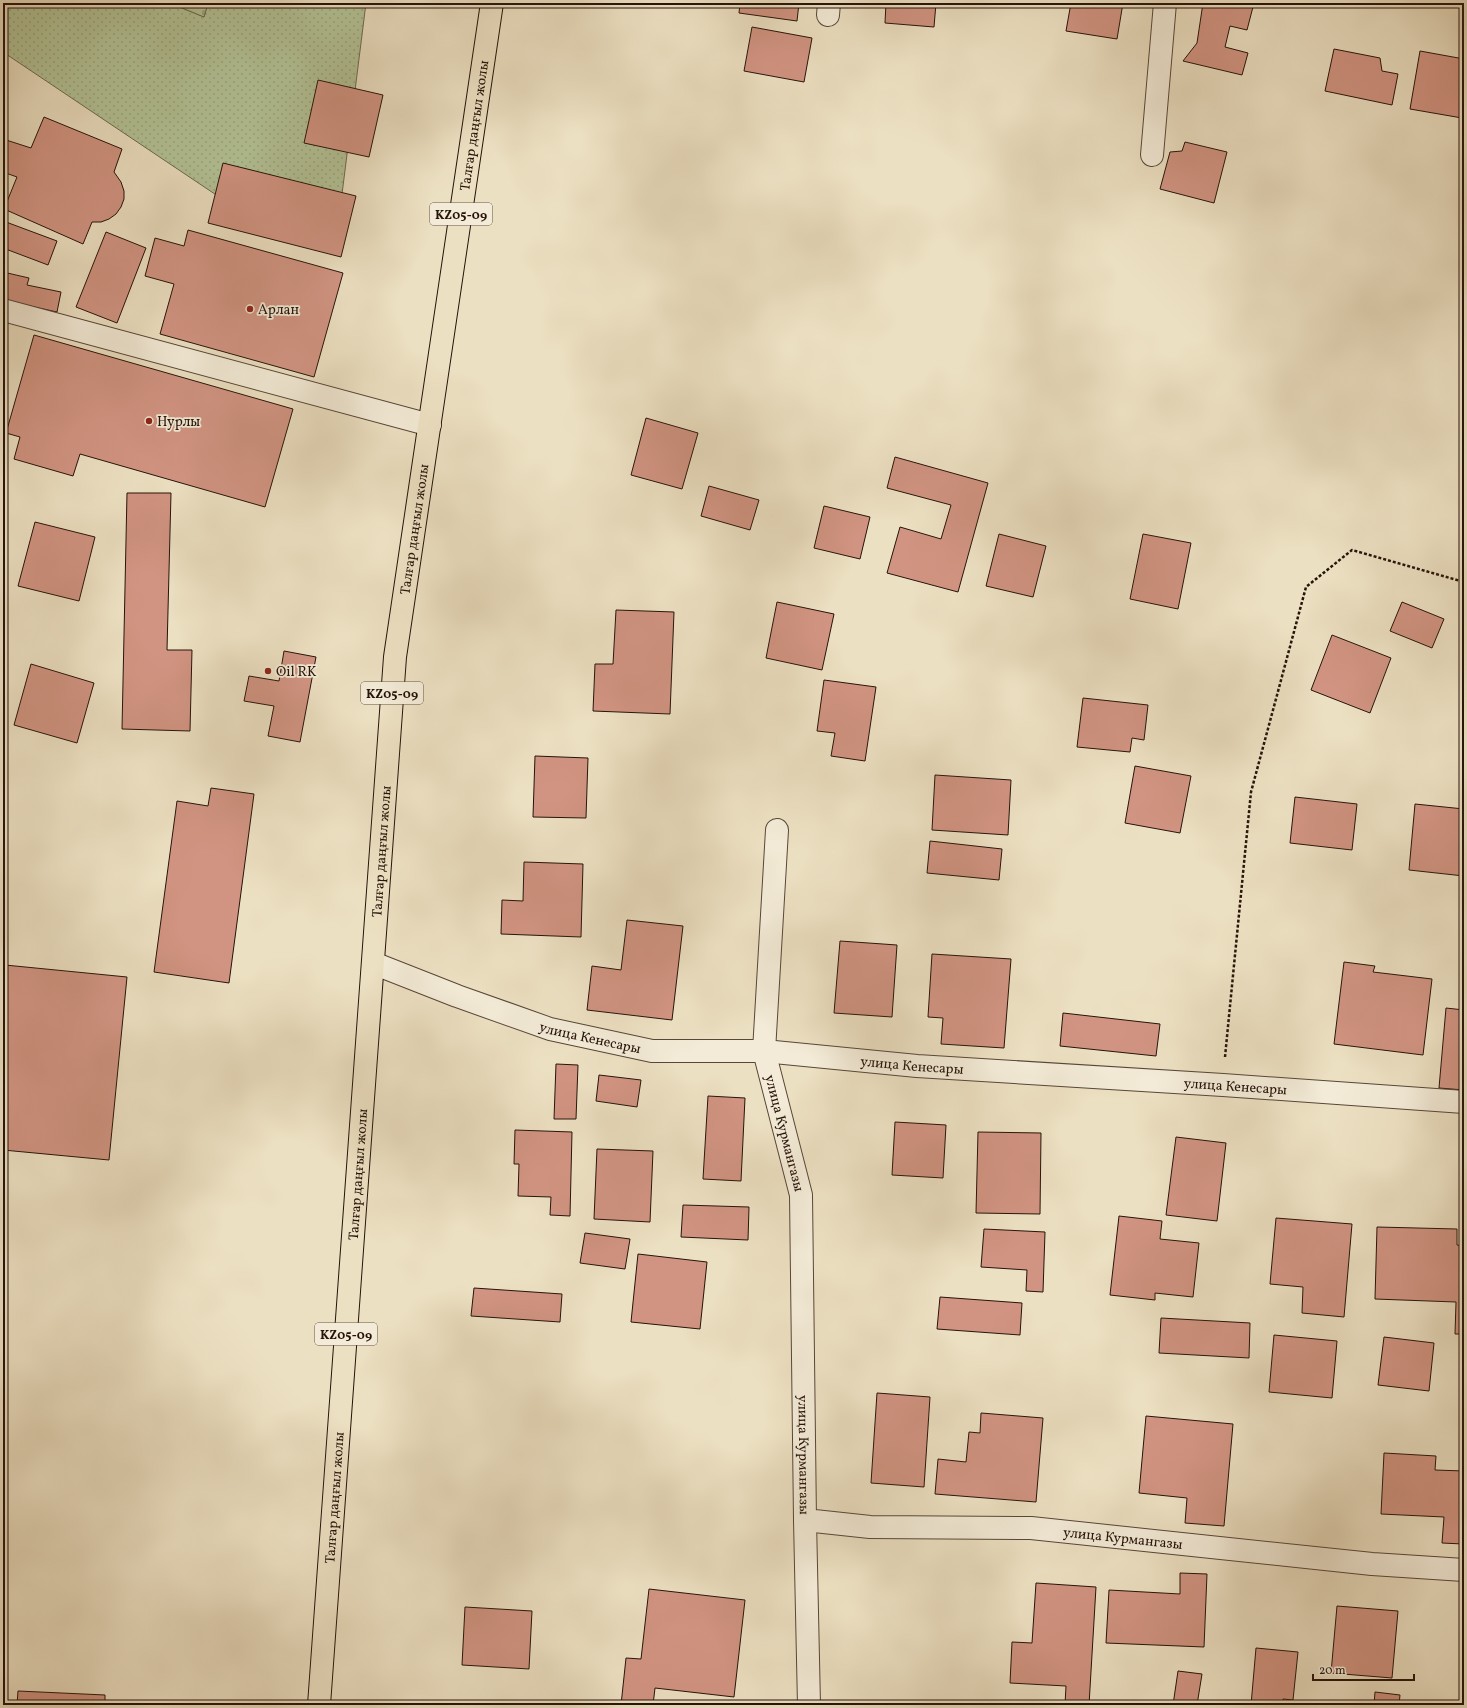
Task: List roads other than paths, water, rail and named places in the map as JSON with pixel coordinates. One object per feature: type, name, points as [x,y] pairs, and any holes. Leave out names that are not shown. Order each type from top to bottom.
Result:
[{"type":"main road","name":"Талғар даңғыл жолы","points":[[320,1705],[395,657],[492,3]]},
{"type":"street","points":[[1152,155],[1165,3]]},
{"type":"street","points":[[3,310],[430,425]]},
{"type":"street","name":"улица Курмангазы","points":[[777,830],[764,1051],[801,1195],[805,1520],[870,1527],[1031,1528],[1372,1564],[1464,1570]]},
{"type":"street","name":"улица Кенесары","points":[[374,963],[457,996],[550,1029],[652,1051],[764,1051],[917,1066],[1464,1102]]},
{"type":"street","points":[[805,1520],[809,1705]]},
{"type":"place","name":"Арлан","points":[[250,309]]},
{"type":"place","name":"Нурлы","points":[[149,421]]},
{"type":"place","name":"Oil RK","points":[[268,671]]}]
